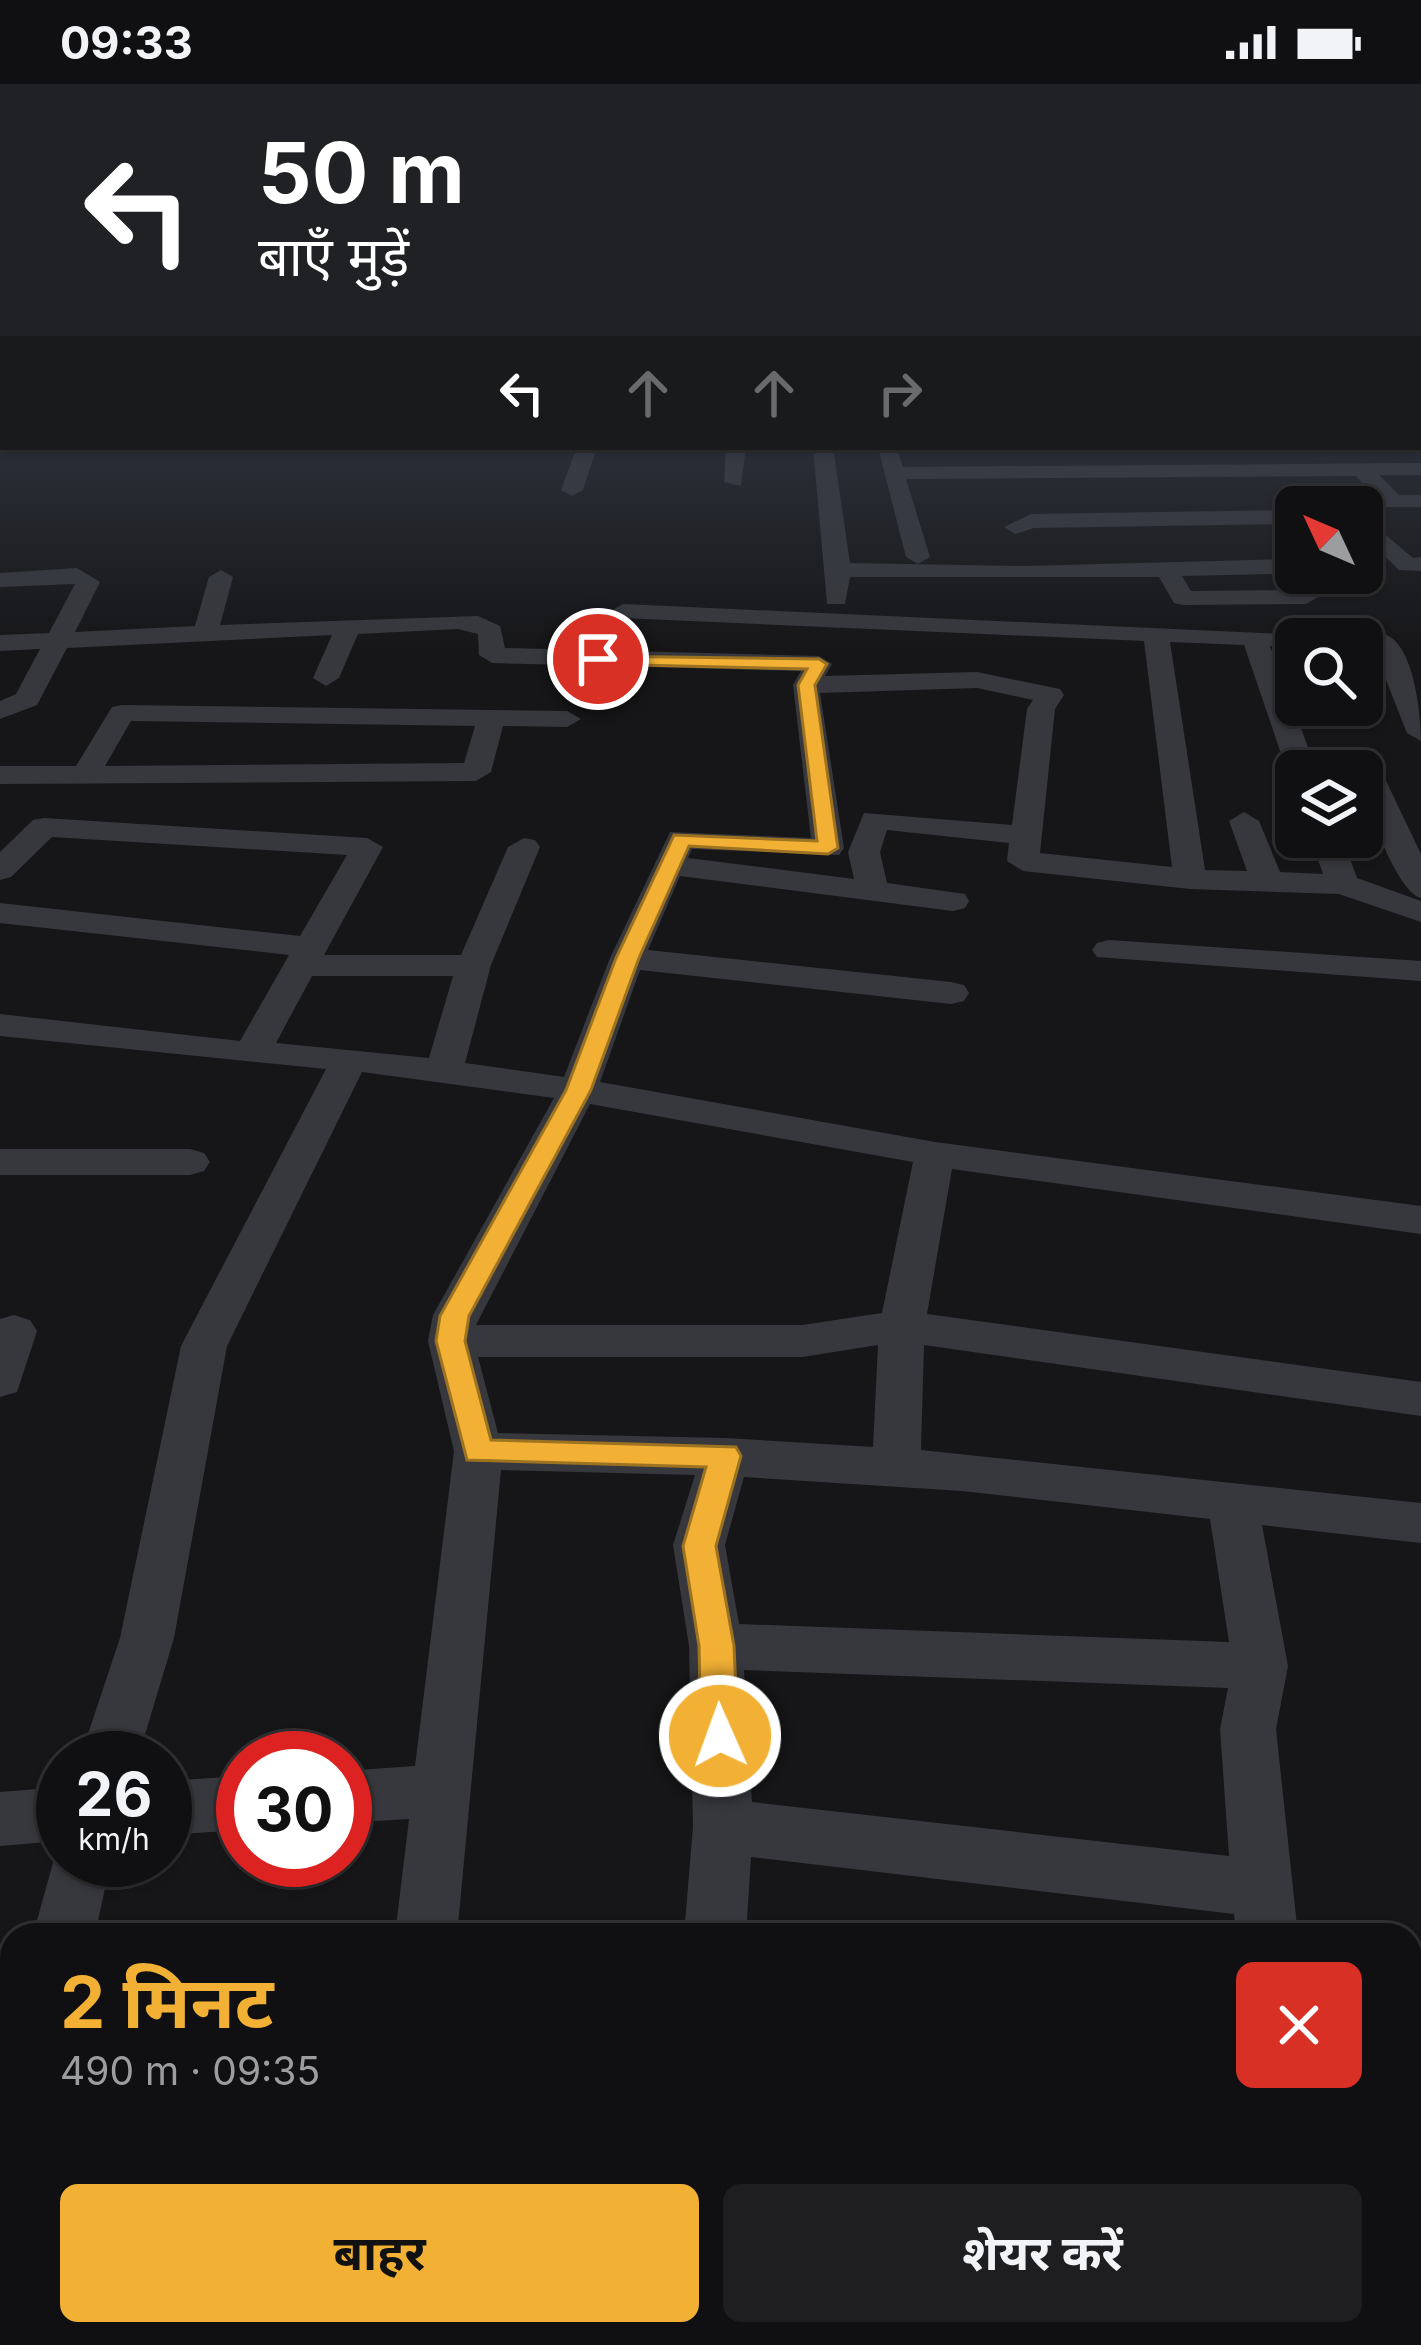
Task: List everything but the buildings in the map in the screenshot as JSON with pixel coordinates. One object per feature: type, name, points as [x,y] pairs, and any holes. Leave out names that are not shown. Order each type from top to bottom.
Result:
[{"type":"street","points":[[572,490],[586,450]]},
{"type":"street","points":[[734,482],[736,450]]},
{"type":"street","points":[[427,1923],[478,1451],[451,1341],[454,1316],[578,1090],[627,958],[681,839],[828,848],[813,674],[833,619],[839,570],[824,450]]},
{"type":"street","points":[[888,450],[918,557]]},
{"type":"street","points":[[983,450],[1024,573]]},
{"type":"street","points":[[1311,450],[1332,470]]},
{"type":"street","points":[[1379,450],[1395,469]]},
{"type":"street","points":[[893,472],[1003,500],[1332,470],[1421,469]]},
{"type":"street","points":[[1362,470],[1394,502],[1421,501]]},
{"type":"street","points":[[1003,500],[1031,520],[1275,518]]},
{"type":"street","points":[[1120,520],[1183,598],[1304,594]]},
{"type":"street","points":[[1383,539],[1414,565]]},
{"type":"street","points":[[1383,566],[1414,565]]},
{"type":"street","points":[[839,570],[1024,573],[1275,566]]},
{"type":"street","points":[[205,635],[221,577]]},
{"type":"street","points":[[0,580],[88,578],[27,699],[0,711]]},
{"type":"street","points":[[623,611],[1275,640]]},
{"type":"street","points":[[0,643],[478,623],[490,631],[492,656],[914,682],[977,680],[1050,694],[1040,709],[1024,860],[1190,879],[1343,884],[1421,912]]},
{"type":"street","points":[[326,678],[350,626]]},
{"type":"street","points":[[1156,636],[1190,879]]},
{"type":"street","points":[[1254,639],[1294,750]]},
{"type":"street","points":[[1383,641],[1421,640]]},
{"type":"street","points":[[1383,660],[1421,733]]},
{"type":"street","points":[[890,715],[914,682]]},
{"type":"street","points":[[86,771],[122,712],[567,719]]},
{"type":"street","points":[[0,775],[476,772],[491,718]]},
{"type":"street","points":[[1383,804],[1421,888]]},
{"type":"street","points":[[873,891],[864,852],[875,819],[1026,836]]},
{"type":"street","points":[[1244,821],[1268,881]]},
{"type":"street","points":[[0,870],[44,827],[368,847],[252,1053]]},
{"type":"street","points":[[444,1072],[474,964],[524,847]]},
{"type":"street","points":[[1334,858],[1343,884]]},
{"type":"street","points":[[669,866],[953,901]]},
{"type":"street","points":[[0,913],[303,957],[474,964]]},
{"type":"street","points":[[1109,950],[1421,971]]},
{"type":"street","points":[[627,958],[951,994]]},
{"type":"street","points":[[0,1025],[350,1059],[578,1090],[935,1154],[1421,1220]]},
{"type":"street","points":[[118,1731],[147,1638],[204,1346],[350,1059]]},
{"type":"street","points":[[896,1467],[902,1326],[935,1154]]},
{"type":"street","points":[[0,1162],[190,1162]]},
{"type":"street","points":[[451,1341],[802,1341],[902,1326],[1421,1400]]},
{"type":"street","points":[[0,1380],[14,1331]]},
{"type":"street","points":[[478,1451],[725,1456],[800,1465],[896,1467],[1421,1523]]},
{"type":"street","points":[[716,1923],[723,1826],[716,1646],[699,1546],[725,1456]]},
{"type":"street","points":[[723,1826],[1263,1912],[1248,1729],[1260,1666],[1233,1504]]},
{"type":"street","points":[[716,1646],[1260,1666]]},
{"type":"street","points":[[372,1794],[443,1790]]},
{"type":"street","points":[[0,1819],[36,1816]]},
{"type":"street","points":[[67,1923],[75,1887]]},
{"type":"route","points":[[598,659],[819,664],[806,685],[828,848],[681,839],[627,958],[578,1090],[454,1316],[451,1341],[478,1451],[725,1456],[699,1546],[716,1646],[720,1736]]}]
